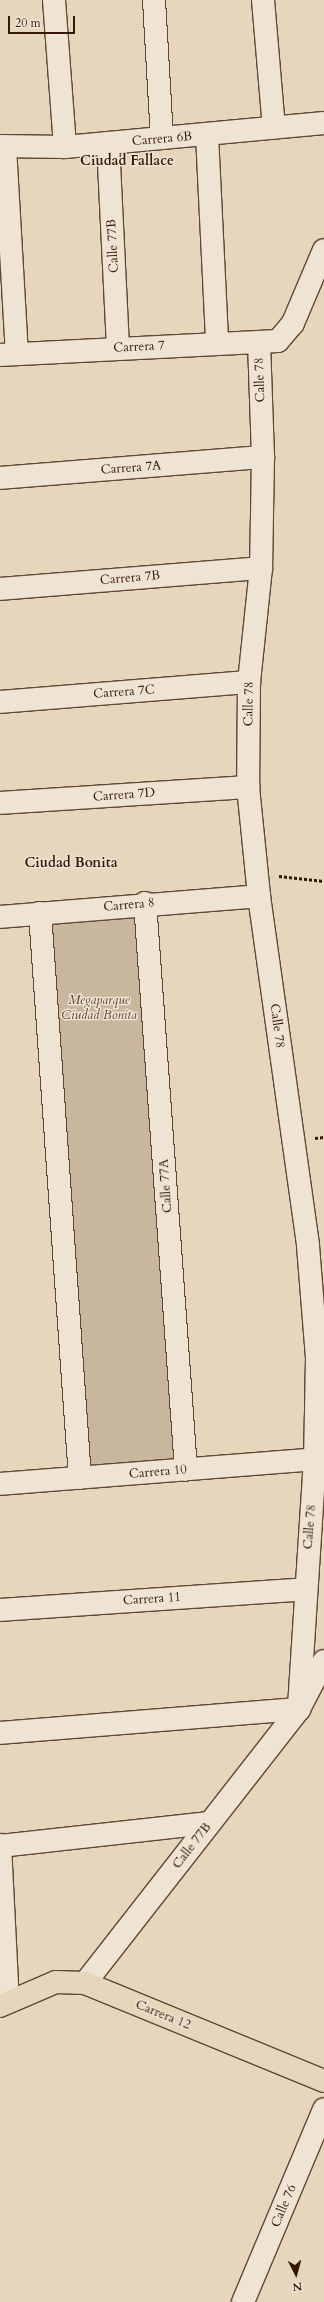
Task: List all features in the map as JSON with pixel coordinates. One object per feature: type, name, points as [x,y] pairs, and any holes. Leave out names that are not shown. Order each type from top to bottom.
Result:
[{"type":"main road","name":"Carrera 12","points":[[4,2004],[56,1982],[85,1983],[324,2080]]},
{"type":"street","points":[[54,0],[65,147]]},
{"type":"street","points":[[154,0],[162,138]]},
{"type":"street","points":[[263,0],[274,128]]},
{"type":"street","name":"Carrera 6B","points":[[3,146],[65,147],[324,123]]},
{"type":"street","points":[[207,135],[217,343]]},
{"type":"street","name":"Calle 77B","points":[[108,143],[118,348]]},
{"type":"street","points":[[3,146],[8,354]]},
{"type":"street","points":[[268,342],[293,323],[324,250]]},
{"type":"street","name":"Carrera 7","points":[[8,354],[217,343],[268,342]]},
{"type":"street","name":"Calle 78","points":[[268,342],[260,568],[249,682],[248,787],[259,896],[308,1246],[317,1358],[316,1459],[305,1589],[299,1709]]},
{"type":"street","name":"Carrera 7A","points":[[0,478],[263,457]]},
{"type":"street","name":"Carrera 7B","points":[[0,589],[260,568]]},
{"type":"street","name":"Carrera 7C","points":[[0,702],[249,682]]},
{"type":"street","name":"Carrera 7D","points":[[0,803],[248,787]]},
{"type":"street","name":"Carrera 8","points":[[0,917],[145,903],[259,896]]},
{"type":"street","name":"Calle 77A","points":[[145,903],[186,1470]]},
{"type":"street","points":[[40,913],[80,1478]]},
{"type":"street","name":"Carrera 10","points":[[0,1484],[316,1459]]},
{"type":"street","name":"Carrera 11","points":[[0,1610],[305,1589]]},
{"type":"street","name":"Calle 77B","points":[[85,1983],[299,1709],[324,1661]]},
{"type":"street","points":[[0,1733],[299,1709]]},
{"type":"street","points":[[4,2004],[0,1846],[210,1823]]},
{"type":"street","name":"Calle 76","points":[[243,2302],[324,2110]]},
{"type":"path","points":[[256,873],[324,881]]},
{"type":"green space","name":"Megaparque Ciudad Bonita","points":[[137,915],[175,1462],[87,1468],[49,921]]},
{"type":"district","name":"Ciudad Fallace","points":[[127,161]]},
{"type":"district","name":"Ciudad Bonita","points":[[71,863]]}]
